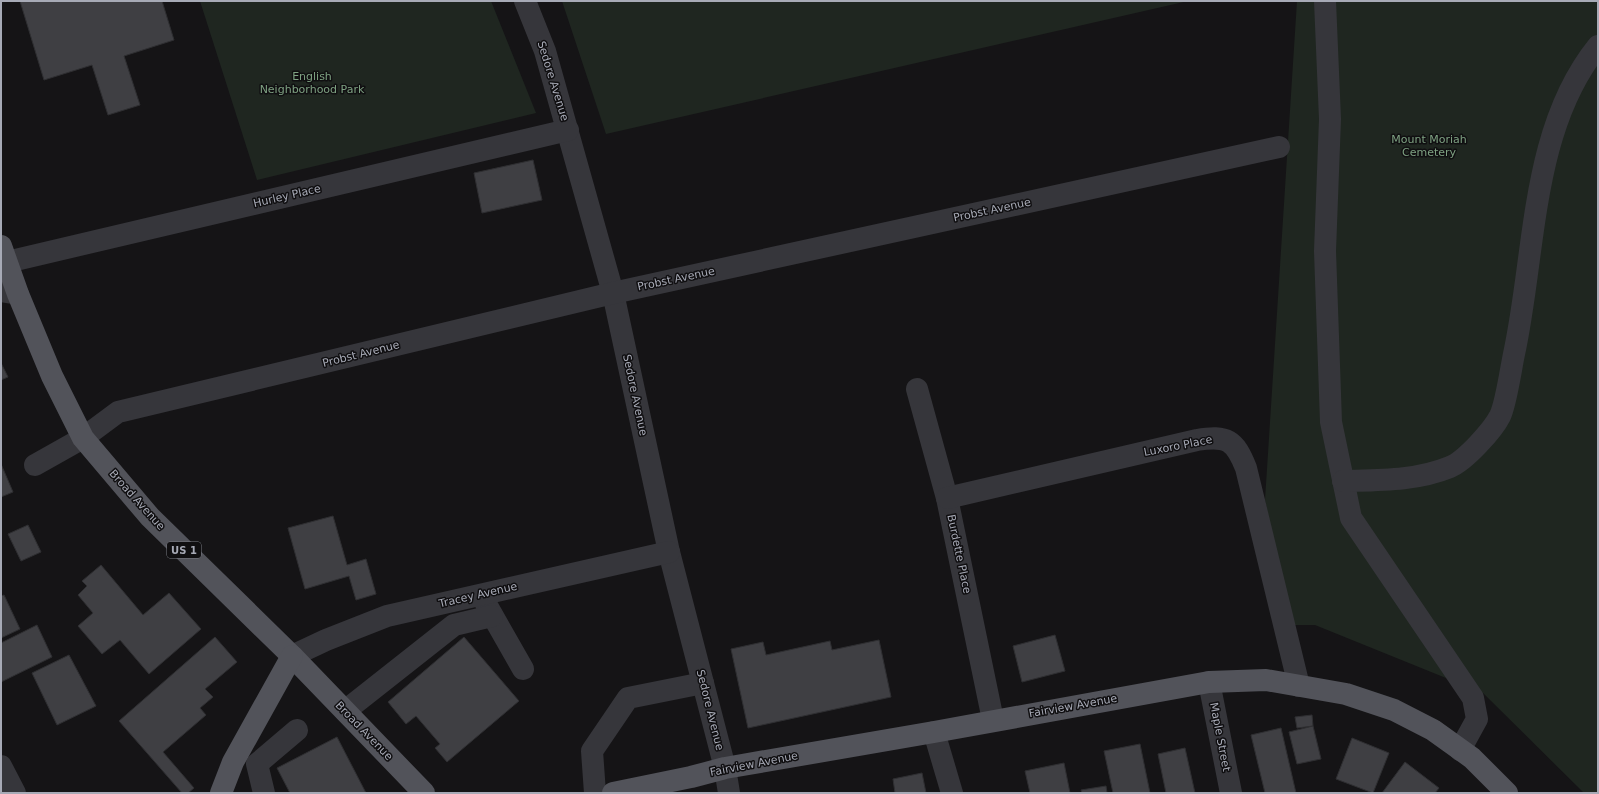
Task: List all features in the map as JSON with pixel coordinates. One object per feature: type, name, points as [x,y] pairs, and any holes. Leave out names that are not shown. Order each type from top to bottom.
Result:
[{"type":"main road","name":"Broad Avenue","points":[[4,254],[9,292],[83,438],[150,517],[292,656],[424,793]]},
{"type":"main road","points":[[221,793],[233,762],[292,656]]},
{"type":"main road","name":"Fairview Avenue","points":[[625,792],[725,768],[1209,682],[1266,680],[1346,694],[1394,710],[1432,730],[1472,758],[1507,793]]},
{"type":"street","name":"Sedore Avenue","points":[[525,1],[545,51],[613,293],[669,552],[725,768],[729,793]]},
{"type":"street","points":[[1325,1],[1330,119],[1325,251],[1331,422],[1351,518],[1473,698],[1477,719],[1460,750]]},
{"type":"street","points":[[1343,481],[1413,478],[1451,466],[1480,443],[1501,415],[1520,328],[1539,195],[1555,124],[1576,78],[1598,46]]},
{"type":"street","name":"Hurley Place","points":[[4,254],[568,130]]},
{"type":"street","name":"Probst Avenue","points":[[35,465],[83,438],[118,412],[613,293],[1279,147]]},
{"type":"street","name":"Burdette Place","points":[[917,389],[947,498],[993,720]]},
{"type":"street","name":"Luxoro Place","points":[[947,498],[1204,439],[1222,438],[1231,442],[1239,451],[1246,468],[1299,686]]},
{"type":"street","name":"Tracey Avenue","points":[[292,656],[326,640],[387,616],[669,552]]},
{"type":"street","points":[[480,595],[523,669]]},
{"type":"street","points":[[345,711],[454,625],[492,616]]},
{"type":"street","name":"Maple Street","points":[[1209,682],[1231,793]]},
{"type":"street","points":[[595,793],[592,751],[628,698],[703,683]]},
{"type":"street","points":[[264,793],[257,764],[297,730]]},
{"type":"street","points":[[934,732],[952,793]]},
{"type":"street","points":[[1,766],[15,793]]},
{"type":"green space","name":"English Neighborhood Park","points":[[200,1],[491,1],[536,113],[257,180]]},
{"type":"green space","points":[[562,1],[1188,1],[606,134]]},
{"type":"green space","name":"Mount Moriah Cemetery","points":[[1297,1],[1598,1],[1598,793],[1584,793],[1483,693],[1315,625],[1291,625],[1265,500]]},
{"type":"building","points":[[20,1],[162,1],[174,40],[124,56],[140,105],[108,115],[92,65],[44,80]]},
{"type":"building","points":[[533,160],[542,200],[482,213],[474,173]]},
{"type":"building","points":[[1,363],[8,377],[1,380]]},
{"type":"building","points":[[1,464],[13,492],[1,497]]},
{"type":"building","points":[[333,516],[347,565],[366,559],[376,594],[356,600],[349,576],[305,589],[288,528]]},
{"type":"building","points":[[28,525],[41,552],[21,561],[8,534]]},
{"type":"building","points":[[101,565],[143,615],[169,593],[201,629],[149,674],[120,640],[102,654],[78,626],[93,613],[78,595],[87,586],[82,581]]},
{"type":"building","points":[[4,595],[20,629],[1,638],[1,596]]},
{"type":"building","points":[[37,625],[52,657],[1,682],[1,643]]},
{"type":"building","points":[[1055,635],[1065,671],[1022,682],[1013,646]]},
{"type":"building","points":[[215,637],[237,662],[205,689],[213,697],[200,708],[206,715],[163,752],[194,788],[188,793],[182,793],[119,721]]},
{"type":"building","points":[[464,637],[519,701],[447,762],[435,748],[440,744],[416,716],[406,724],[388,702]]},
{"type":"building","points":[[879,640],[891,697],[748,728],[731,649],[763,642],[766,655],[830,641],[832,650]]},
{"type":"building","points":[[69,655],[96,706],[57,725],[32,673]]},
{"type":"building","points":[[1312,715],[1313,726],[1297,728],[1295,717]]},
{"type":"building","points":[[1313,726],[1321,759],[1297,764],[1289,732]]},
{"type":"building","points":[[1281,728],[1296,793],[1265,793],[1251,735]]},
{"type":"building","points":[[337,737],[366,793],[290,793],[277,768]]},
{"type":"building","points":[[1352,738],[1389,753],[1373,793],[1336,779]]},
{"type":"building","points":[[1140,744],[1150,793],[1113,793],[1104,751]]},
{"type":"building","points":[[1185,748],[1195,793],[1166,793],[1158,754]]},
{"type":"building","points":[[1405,762],[1439,788],[1435,793],[1382,793]]},
{"type":"building","points":[[1064,763],[1070,793],[1030,793],[1025,771]]},
{"type":"building","points":[[922,773],[926,793],[895,793],[893,779]]},
{"type":"building","points":[[1106,786],[1107,793],[1082,793],[1081,790]]}]
